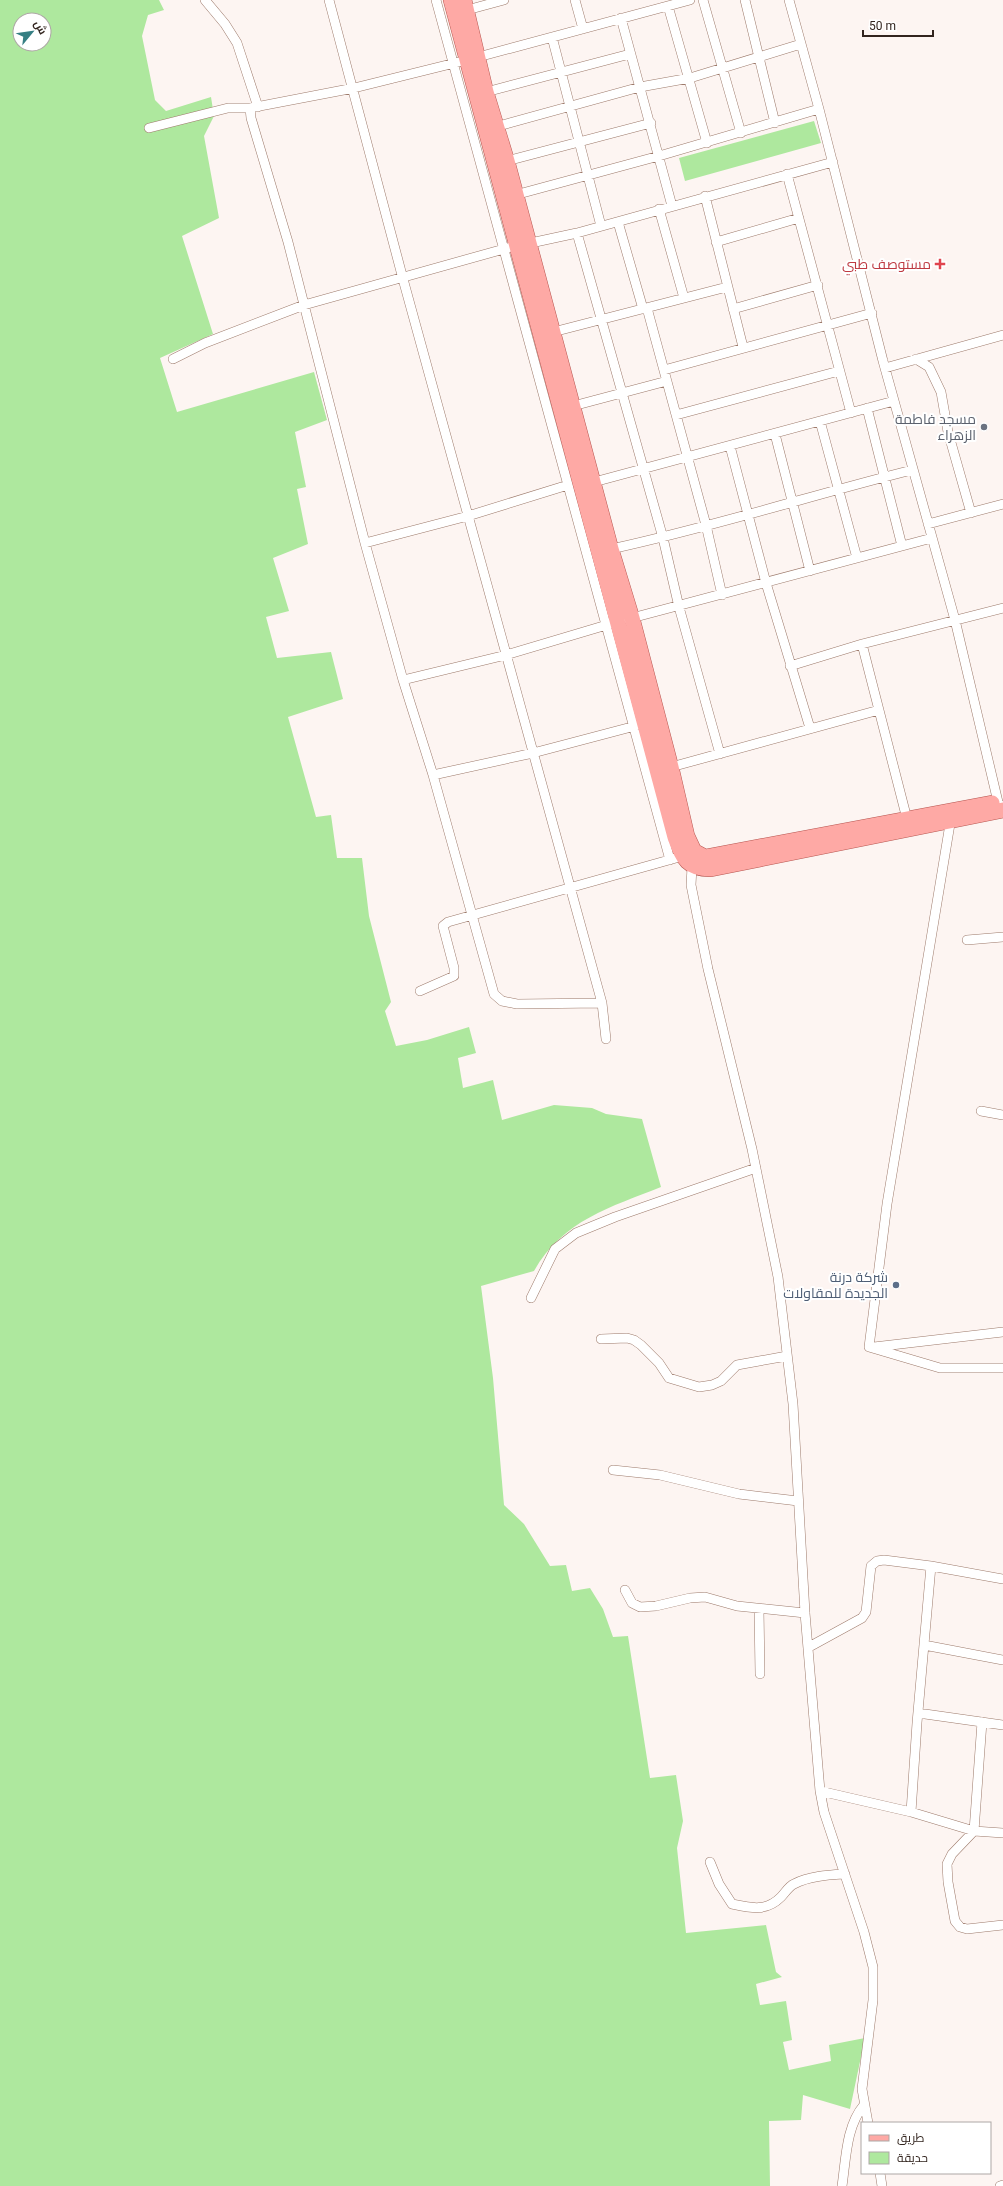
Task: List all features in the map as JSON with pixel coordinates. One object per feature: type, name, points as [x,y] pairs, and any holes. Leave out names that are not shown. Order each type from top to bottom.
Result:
[{"type":"main road","points":[[451,0],[619,622],[640,725],[687,857],[700,869],[711,869],[1002,806]]},
{"type":"main road","points":[[465,5],[466,60],[486,92],[507,161],[515,195],[517,246],[553,332],[611,549],[619,622],[671,767],[687,836],[687,857]]},
{"type":"main road","points":[[687,857],[705,857],[907,819],[951,816]]},
{"type":"street","points":[[205,0],[225,24],[237,43],[254,107],[252,118],[304,305],[365,543],[403,680],[433,775],[470,914],[494,994],[502,1001],[517,1004],[602,1003]]},
{"type":"street","points":[[329,0],[354,88],[403,279],[569,888],[602,1003],[606,1039]]},
{"type":"street","points":[[436,0],[466,60]]},
{"type":"street","points":[[465,5],[504,0]]},
{"type":"street","points":[[575,0],[583,29]]},
{"type":"street","points":[[149,128],[228,108],[254,107],[354,88],[583,29],[662,5],[690,0]]},
{"type":"street","points":[[703,0],[741,133]]},
{"type":"street","points":[[745,0],[775,123]]},
{"type":"street","points":[[789,0],[833,162],[912,470],[955,620],[1002,806]]},
{"type":"street","points":[[662,5],[690,78],[707,143]]},
{"type":"street","points":[[621,18],[630,54],[651,123],[672,206]]},
{"type":"street","points":[[552,37],[560,74],[601,226]]},
{"type":"street","points":[[496,127],[640,87],[690,78],[801,44]]},
{"type":"street","points":[[486,92],[560,74],[630,54]]},
{"type":"street","points":[[515,195],[707,143],[819,110]]},
{"type":"street","points":[[507,161],[651,123]]},
{"type":"street","points":[[173,359],[206,343],[304,305],[403,279],[517,246],[577,233],[618,222],[705,196],[833,162]]},
{"type":"street","points":[[787,174],[818,285],[851,413]]},
{"type":"street","points":[[705,196],[743,347]]},
{"type":"street","points":[[659,209],[684,298]]},
{"type":"street","points":[[716,242],[799,218]]},
{"type":"street","points":[[618,222],[664,370],[688,456],[722,595]]},
{"type":"street","points":[[577,233],[663,538],[679,607],[720,754]]},
{"type":"street","points":[[517,246],[568,485],[619,622]]},
{"type":"street","points":[[733,309],[818,285]]},
{"type":"street","points":[[553,332],[727,287]]},
{"type":"street","points":[[664,370],[743,347],[872,313]]},
{"type":"street","points":[[885,368],[1003,334]]},
{"type":"street","points":[[916,359],[929,367],[941,392],[948,432],[971,513]]},
{"type":"street","points":[[676,415],[839,371]]},
{"type":"street","points":[[573,406],[667,381]]},
{"type":"street","points":[[594,482],[894,401]]},
{"type":"street","points":[[867,408],[902,546]]},
{"type":"street","points":[[820,421],[857,558]]},
{"type":"street","points":[[775,434],[810,571]]},
{"type":"street","points":[[730,446],[766,583],[810,728]]},
{"type":"street","points":[[611,549],[663,538],[839,488],[912,470]]},
{"type":"street","points":[[365,543],[468,516],[568,485]]},
{"type":"street","points":[[928,524],[1003,504]]},
{"type":"street","points":[[403,680],[506,654],[932,538]]},
{"type":"street","points":[[790,666],[862,644],[1003,608]]},
{"type":"street","points":[[862,644],[907,819]]},
{"type":"street","points":[[671,767],[879,710]]},
{"type":"street","points":[[433,775],[533,753],[640,725]]},
{"type":"street","points":[[869,1347],[887,1204],[951,816]]},
{"type":"street","points":[[420,991],[454,976],[454,968],[443,926],[448,922],[470,914],[687,857],[691,885],[708,969],[756,1168],[778,1277],[793,1404],[805,1613],[820,1791],[824,1812],[845,1874],[873,1968],[873,2000],[862,2089],[868,2122]]},
{"type":"street","points":[[967,940],[1003,937]]},
{"type":"street","points":[[982,1111],[1003,1115]]},
{"type":"street","points":[[531,1298],[555,1249],[576,1233],[615,1217],[756,1168]]},
{"type":"street","points":[[869,1347],[1003,1332]]},
{"type":"street","points":[[601,1339],[627,1338],[634,1340],[659,1363],[669,1378],[699,1387],[712,1385],[721,1381],[731,1369],[741,1363],[787,1356]]},
{"type":"street","points":[[869,1347],[940,1368],[1003,1368]]},
{"type":"street","points":[[613,1470],[660,1475],[732,1492],[798,1501]]},
{"type":"street","points":[[809,1647],[862,1618],[866,1612],[872,1566],[877,1562],[884,1560],[931,1566],[1003,1579]]},
{"type":"street","points":[[912,1812],[918,1713],[931,1566]]},
{"type":"street","points":[[625,1590],[632,1603],[640,1607],[656,1606],[690,1598],[705,1597],[737,1606],[805,1613]]},
{"type":"street","points":[[759,1609],[760,1674]]},
{"type":"street","points":[[924,1645],[1003,1660]]},
{"type":"street","points":[[918,1713],[1003,1725]]},
{"type":"street","points":[[982,1722],[974,1832],[952,1854],[947,1864],[955,1920],[960,1926],[967,1929],[1003,1925]]},
{"type":"street","points":[[820,1791],[912,1812],[974,1832],[1003,1833]]},
{"type":"street","points":[[710,1862],[719,1884],[732,1904],[751,1909],[765,1908],[778,1900],[793,1884],[823,1876],[845,1874]]},
{"type":"street","points":[[842,2186],[851,2129],[856,2116],[864,2105]]},
{"type":"street","points":[[880,2174],[882,2186]]},
{"type":"green space","points":[[0,0],[159,0],[164,10],[148,15],[142,36],[155,100],[166,111],[211,97],[214,116],[204,136],[219,218],[182,236],[213,334],[160,358],[177,412],[314,372],[327,420],[295,432],[306,487],[297,489],[308,544],[273,558],[289,611],[266,617],[277,658],[331,652],[343,699],[288,717],[316,817],[331,815],[337,858],[362,858],[369,916],[391,1002],[385,1011],[396,1046],[427,1040],[469,1027],[476,1053],[458,1058],[463,1088],[493,1080],[502,1120],[554,1105],[592,1108],[606,1114],[642,1119],[661,1187],[606,1209],[574,1227],[559,1239],[534,1271],[481,1286],[493,1378],[504,1505],[524,1524],[550,1566],[566,1565],[572,1591],[590,1588],[603,1609],[613,1637],[628,1636],[650,1778],[676,1775],[683,1821],[677,1848],[686,1933],[766,1925],[776,1972],[782,1977],[756,1984],[760,2005],[786,2001],[792,2040],[783,2042],[789,2070],[831,2061],[829,2045],[865,2038],[850,2109],[803,2095],[801,2120],[769,2121],[770,2186],[0,2186]]},
{"type":"green space","points":[[814,121],[821,143],[685,181],[679,158]]},
{"type":"place","name":"مستوصف طبي","points":[[940,264]]},
{"type":"place","name":"مسجد فاطمة الزهراء","points":[[984,427]]},
{"type":"place","name":"شركة درنة الجديدة للمقاولات","points":[[896,1285]]}]
